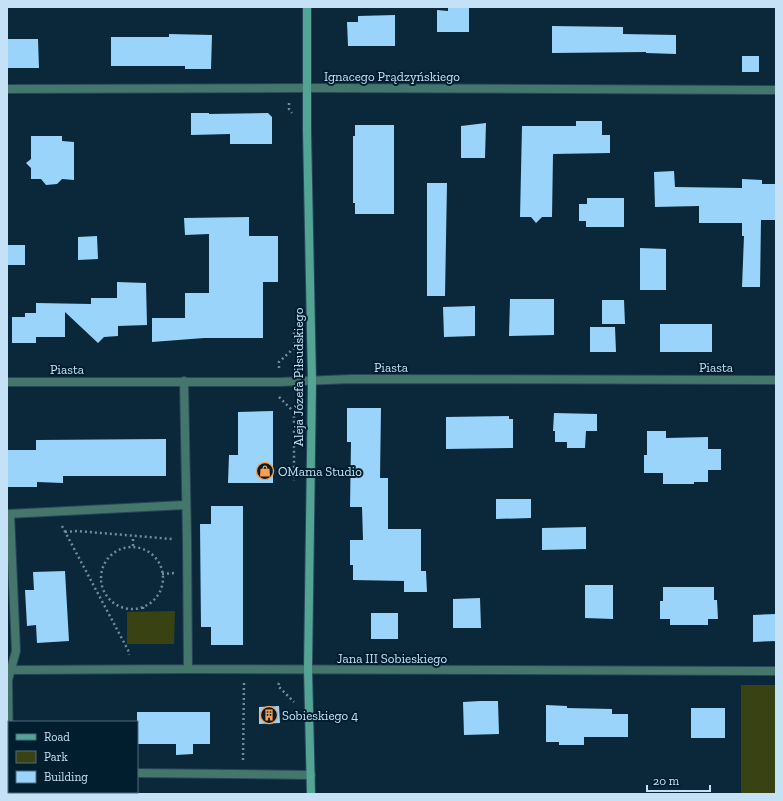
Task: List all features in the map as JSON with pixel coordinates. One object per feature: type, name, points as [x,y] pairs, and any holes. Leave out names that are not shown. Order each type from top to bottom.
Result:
[{"type":"street","name":"Aleja Józefa Piłsudskiego","points":[[307,7],[312,381],[308,670],[311,794]]},
{"type":"street","name":"Ignacego Prądzyńskiego","points":[[7,89],[307,88],[776,90]]},
{"type":"street","name":"Piasta","points":[[7,382],[312,381],[351,379],[776,380]]},
{"type":"street","points":[[184,381],[188,669]]},
{"type":"street","points":[[9,721],[9,670],[16,651],[8,514],[185,505]]},
{"type":"street","name":"Jana III Sobieskiego","points":[[9,670],[244,669],[776,671]]},
{"type":"street","points":[[138,773],[311,774]]},
{"type":"path","points":[[278,390],[279,397],[294,412],[294,482]]},
{"type":"path","points":[[130,669],[128,650],[65,532],[77,531],[187,539]]},
{"type":"path","points":[[133,536],[133,546]]},
{"type":"path","points":[[133,546],[141,548],[152,554],[158,561],[162,574],[162,584],[159,592],[152,601],[143,607],[132,609],[122,608],[109,599],[102,589],[100,574],[104,563],[113,553],[120,549],[133,546]]},
{"type":"path","points":[[97,592],[102,589]]},
{"type":"path","points":[[143,607],[143,612]]},
{"type":"path","points":[[243,774],[244,669]]},
{"type":"green space","points":[[175,611],[174,644],[127,644],[127,612]]},
{"type":"green space","points":[[741,685],[776,685],[776,794],[741,794]]},
{"type":"building","points":[[448,7],[469,7],[469,32],[437,32],[437,10],[448,11]]},
{"type":"building","points":[[395,15],[395,46],[348,46],[347,22],[358,22],[358,16]]},
{"type":"building","points":[[552,26],[623,27],[623,34],[676,35],[676,54],[646,52],[552,53]]},
{"type":"building","points":[[169,34],[212,35],[211,69],[185,69],[185,66],[111,66],[111,37],[169,37]]},
{"type":"building","points":[[7,39],[38,39],[39,68],[7,68]]},
{"type":"building","points":[[742,56],[759,56],[759,72],[742,72]]},
{"type":"building","points":[[191,113],[268,113],[272,117],[272,144],[230,144],[230,134],[191,135]]},
{"type":"building","points":[[576,121],[602,121],[602,135],[610,135],[610,153],[553,154],[552,217],[542,217],[536,223],[531,217],[520,217],[522,126],[576,126]]},
{"type":"building","points":[[486,123],[485,158],[461,158],[461,126]]},
{"type":"building","points":[[355,125],[394,125],[394,214],[355,214],[355,203],[353,203],[353,136],[355,136]]},
{"type":"building","points":[[31,136],[62,136],[62,141],[74,142],[74,180],[62,179],[57,184],[46,185],[41,179],[31,179],[31,168],[26,163],[31,159]]},
{"type":"building","points":[[674,171],[675,187],[742,188],[742,179],[762,180],[762,184],[776,184],[776,220],[761,220],[760,287],[742,287],[744,236],[742,236],[742,223],[699,223],[699,206],[655,207],[654,172]]},
{"type":"building","points":[[427,183],[447,183],[445,296],[427,296]]},
{"type":"building","points":[[587,198],[624,198],[624,227],[586,227],[586,221],[579,221],[579,204],[587,204]]},
{"type":"building","points":[[249,217],[249,236],[278,236],[278,282],[263,282],[263,338],[204,338],[152,342],[152,318],[185,318],[185,293],[209,293],[209,234],[185,235],[184,218]]},
{"type":"building","points":[[97,236],[98,259],[78,260],[78,237]]},
{"type":"building","points":[[7,245],[25,245],[25,265],[7,265]]},
{"type":"building","points":[[640,248],[666,249],[666,290],[640,290]]},
{"type":"building","points":[[117,282],[146,283],[147,325],[118,326],[118,336],[104,337],[98,343],[65,312],[65,337],[36,337],[36,343],[12,343],[12,317],[25,317],[25,313],[36,313],[36,303],[91,304],[91,298],[117,298]]},
{"type":"building","points":[[510,299],[554,299],[554,335],[509,336]]},
{"type":"building","points":[[602,300],[624,300],[625,324],[602,324]]},
{"type":"building","points":[[475,306],[475,336],[444,337],[443,307]]},
{"type":"building","points":[[660,324],[712,324],[712,352],[660,352]]},
{"type":"building","points":[[590,327],[615,327],[616,352],[590,352]]},
{"type":"building","points":[[347,408],[381,408],[380,478],[388,478],[388,529],[421,529],[421,571],[426,571],[427,592],[404,592],[404,581],[353,580],[353,565],[350,565],[350,540],[363,540],[362,507],[350,507],[351,442],[347,442]]},
{"type":"building","points":[[273,411],[273,483],[228,483],[229,455],[238,455],[238,412]]},
{"type":"building","points":[[554,413],[597,414],[597,431],[586,431],[585,448],[567,448],[567,442],[555,442],[555,431],[553,431]]},
{"type":"building","points":[[509,416],[509,419],[513,419],[513,448],[446,449],[446,417]]},
{"type":"building","points":[[647,431],[666,431],[666,438],[708,437],[708,449],[721,449],[721,470],[708,470],[708,482],[694,482],[694,484],[663,484],[663,473],[644,473],[644,455],[647,455]]},
{"type":"building","points":[[166,439],[166,476],[63,476],[63,483],[37,482],[37,487],[7,487],[7,450],[36,450],[36,440]]},
{"type":"building","points":[[496,499],[531,499],[531,518],[496,519]]},
{"type":"building","points":[[211,506],[243,506],[243,645],[211,645],[211,627],[201,627],[200,524],[211,524]]},
{"type":"building","points":[[586,527],[586,549],[542,550],[542,528]]},
{"type":"building","points":[[65,571],[69,641],[37,643],[36,625],[27,626],[25,590],[34,590],[33,572]]},
{"type":"building","points":[[585,585],[613,585],[613,619],[585,618]]},
{"type":"building","points":[[663,587],[714,587],[714,600],[717,600],[718,619],[708,619],[708,625],[670,625],[670,619],[660,619],[660,601],[663,601]]},
{"type":"building","points":[[480,598],[481,628],[453,628],[453,599]]},
{"type":"building","points":[[371,613],[398,613],[398,639],[371,639]]},
{"type":"building","points":[[776,614],[776,641],[753,642],[753,615]]},
{"type":"building","points":[[498,701],[499,734],[464,735],[463,702]]},
{"type":"building","points":[[546,705],[567,706],[567,708],[612,709],[612,714],[628,714],[628,737],[584,737],[584,745],[559,745],[559,742],[546,742]]},
{"type":"building","name":"Sobieskiego 4","points":[[279,706],[280,723],[259,724],[259,707]]},
{"type":"building","points":[[691,708],[725,708],[725,738],[691,738]]},
{"type":"building","points":[[137,712],[210,712],[210,744],[193,744],[193,754],[176,755],[176,744],[138,744]]},
{"type":"place","name":"OMama Studio","points":[[265,471]]},
{"type":"place","name":"Sobieskiego 4","points":[[269,715]]}]
